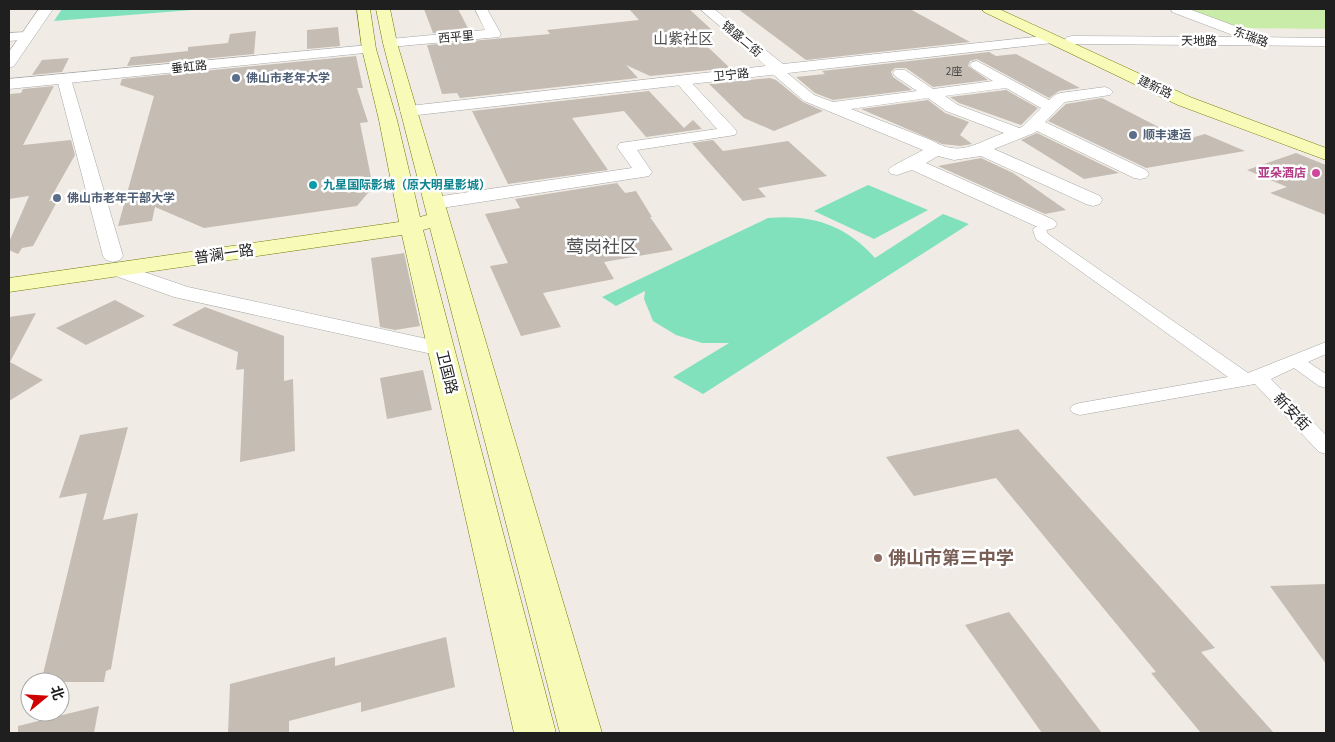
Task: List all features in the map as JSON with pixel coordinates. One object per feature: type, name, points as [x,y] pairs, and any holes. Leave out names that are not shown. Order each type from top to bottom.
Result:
[{"type":"main road","name":"卫国路","points":[[363,9],[369,49],[388,120],[423,215],[581,733]]},
{"type":"main road","points":[[383,9],[390,43],[409,111],[423,215]]},
{"type":"main road","name":"建新路","points":[[989,9],[1184,101],[1326,154]]},
{"type":"main road","name":"建新路","points":[[1006,9],[1194,97],[1326,146]]},
{"type":"main road","name":"卫国路","points":[[423,215],[441,349],[535,733]]},
{"type":"main road","name":"普澜一路","points":[[9,285],[115,262],[423,215]]},
{"type":"main road","name":"普澜一路","points":[[9,271],[115,262]]},
{"type":"street","points":[[9,63],[46,9]]},
{"type":"street","name":"西平里","points":[[390,43],[494,34],[481,9]]},
{"type":"street","name":"锦盛二街","points":[[706,9],[777,70]]},
{"type":"street","name":"东瑞路","points":[[1177,9],[1260,41],[1311,57]]},
{"type":"street","points":[[9,38],[27,36]]},
{"type":"street","name":"卫宁路","points":[[409,111],[1052,39]]},
{"type":"street","name":"天地路","points":[[1072,40],[1326,42]]},
{"type":"street","name":"垂虹路","points":[[9,84],[369,49]]},
{"type":"street","points":[[977,65],[1050,107]]},
{"type":"street","points":[[777,70],[809,98],[926,144],[935,150],[954,155],[974,154],[1028,130],[1060,98],[1105,92]]},
{"type":"street","points":[[900,73],[952,108],[1019,133]]},
{"type":"street","points":[[64,79],[115,262],[182,292],[441,349]]},
{"type":"street","points":[[423,215],[642,172],[626,147],[729,132],[681,80]]},
{"type":"street","points":[[832,107],[1008,83]]},
{"type":"street","points":[[1034,123],[1140,174]]},
{"type":"street","points":[[935,150],[905,167],[966,189],[1043,227]]},
{"type":"street","points":[[981,150],[1093,200]]},
{"type":"street","name":"新安街","points":[[1043,227],[1041,236],[1252,378],[1326,447]]},
{"type":"street","points":[[1080,409],[1252,378],[1326,347]]},
{"type":"street","points":[[1295,361],[1326,382]]},
{"type":"green space","points":[[62,9],[204,9],[54,21]]},
{"type":"green space","points":[[1189,9],[1326,9],[1326,29],[1238,28]]},
{"type":"green space","points":[[868,185],[928,210],[874,239],[814,211]]},
{"type":"green space","points":[[943,214],[969,224],[703,394],[673,377],[729,343],[702,343],[676,335],[653,321],[644,299],[645,291],[616,306],[602,297],[768,218],[799,218],[827,224],[852,237],[875,258]]},
{"type":"building","points":[[424,9],[458,9],[469,30],[433,33]]},
{"type":"building","points":[[629,9],[689,9],[712,30],[692,32],[730,68],[650,76],[626,65],[638,78],[460,98],[457,93],[442,94],[427,45],[550,34],[547,30],[639,20]]},
{"type":"building","points":[[738,9],[910,9],[970,42],[806,60]]},
{"type":"building","points":[[338,27],[340,46],[307,49],[307,30]]},
{"type":"building","points":[[256,31],[254,54],[127,66],[131,57],[188,51],[188,47],[228,43],[230,34]]},
{"type":"building","points":[[989,52],[996,56],[1016,54],[1080,88],[1059,91],[1049,98],[977,59],[970,61],[968,66],[988,80],[933,87],[906,68],[895,68],[891,72],[893,77],[912,90],[833,100],[815,93],[796,77],[825,74],[822,71]]},
{"type":"building","points":[[356,56],[363,88],[357,88],[368,122],[360,123],[373,187],[357,206],[204,228],[155,207],[152,221],[118,226],[154,96],[120,85],[122,79]]},
{"type":"building","points":[[69,58],[62,72],[32,75],[42,60]]},
{"type":"building","points":[[770,78],[776,80],[803,102],[823,111],[774,131],[744,118],[709,84]]},
{"type":"building","points":[[54,86],[23,145],[71,140],[75,155],[49,201],[58,200],[33,246],[22,248],[18,254],[9,250],[9,242],[29,196],[9,199],[9,94],[21,93],[23,89]]},
{"type":"building","points":[[1006,90],[1038,108],[1021,125],[959,103],[950,97]]},
{"type":"building","points":[[649,91],[684,128],[693,120],[702,129],[646,137],[624,111],[572,118],[608,170],[508,184],[472,111]]},
{"type":"building","points":[[1102,98],[1184,140],[1205,134],[1245,151],[1146,168],[1048,121],[1066,104]]},
{"type":"building","points":[[928,100],[945,113],[969,122],[960,135],[972,144],[960,146],[942,144],[861,109]]},
{"type":"building","points":[[1037,133],[1119,173],[1084,179],[1021,140]]},
{"type":"building","points":[[713,140],[723,151],[788,141],[827,176],[758,188],[766,197],[743,201],[692,143]]},
{"type":"building","points":[[1296,153],[1326,165],[1326,215],[1270,193],[1287,187],[1247,170]]},
{"type":"building","points":[[981,158],[1013,173],[1066,210],[1045,214],[938,166]]},
{"type":"building","points":[[617,183],[625,193],[636,191],[652,217],[650,217],[673,250],[604,262],[614,279],[543,293],[561,327],[521,336],[490,266],[508,263],[485,214],[520,208],[515,199]]},
{"type":"building","points":[[404,253],[420,326],[395,330],[380,327],[371,258]]},
{"type":"building","points":[[115,300],[145,316],[86,345],[56,328]]},
{"type":"building","points":[[205,307],[284,336],[284,381],[293,379],[295,451],[240,462],[244,369],[236,370],[238,352],[172,325]]},
{"type":"building","points":[[36,313],[10,362],[43,380],[9,401],[9,317]]},
{"type":"building","points":[[423,370],[432,410],[387,419],[380,378]]},
{"type":"building","points":[[128,427],[103,520],[138,513],[111,669],[106,671],[104,682],[70,682],[70,672],[43,672],[87,493],[59,498],[80,435]]},
{"type":"building","points":[[1018,429],[1215,648],[1201,652],[1274,733],[1201,733],[1151,673],[1156,672],[996,478],[914,496],[886,457]]},
{"type":"building","points":[[1326,584],[1326,664],[1270,586]]},
{"type":"building","points":[[1009,612],[1102,733],[1042,733],[965,625]]},
{"type":"building","points":[[446,637],[455,687],[361,712],[361,702],[289,721],[289,733],[228,733],[230,684],[335,657],[335,666]]},
{"type":"building","points":[[99,706],[94,733],[18,733],[18,726],[34,722],[70,722],[70,713]]},
{"type":"place","name":"佛山市老年大学","points":[[236,78]]},
{"type":"place","name":"顺丰速运","points":[[1133,135]]},
{"type":"place","name":"亚朵酒店","points":[[1316,173]]},
{"type":"place","name":"九星国际影城（原大明星影城）","points":[[313,185]]},
{"type":"place","name":"佛山市老年干部大学","points":[[57,198]]},
{"type":"place","name":"佛山市第三中学","points":[[878,558]]},
{"type":"district","name":"山紫社区","points":[[683,39]]},
{"type":"district","name":"莺岗社区","points":[[602,247]]}]
